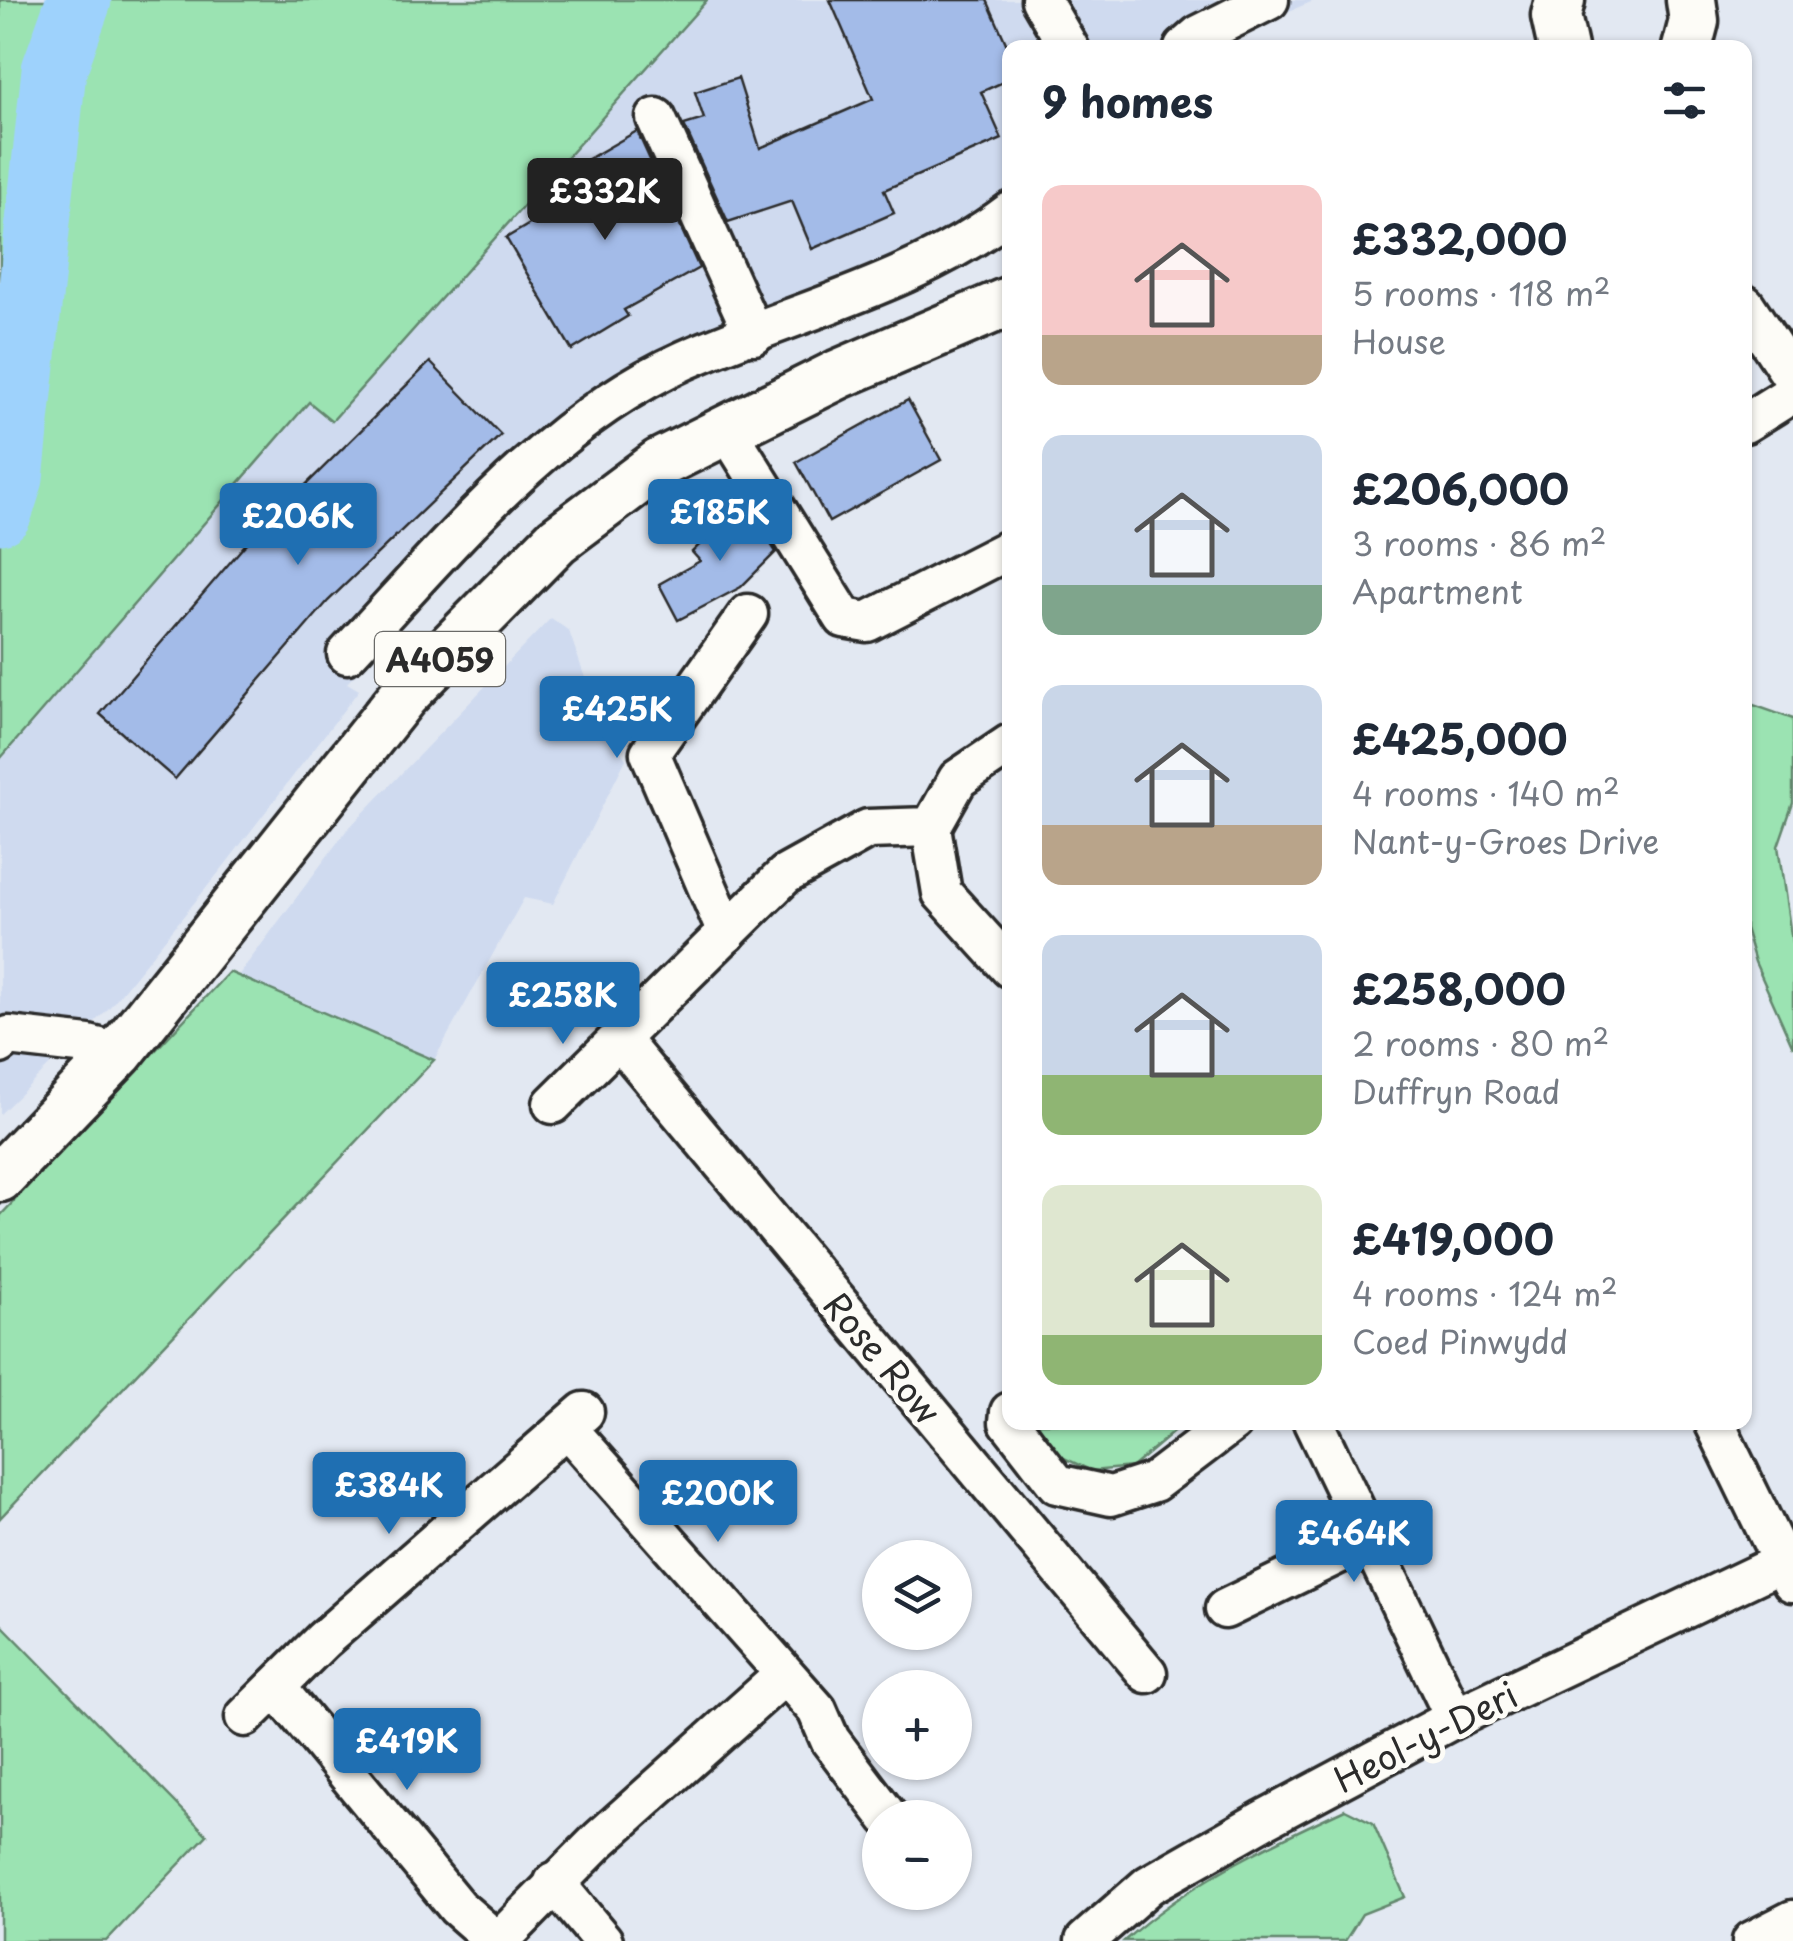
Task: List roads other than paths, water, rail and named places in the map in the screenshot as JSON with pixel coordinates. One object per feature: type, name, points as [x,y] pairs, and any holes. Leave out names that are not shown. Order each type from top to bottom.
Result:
[{"type":"main road","points":[[1560,0],[1556,16],[1561,40]]},
{"type":"main road","points":[[1689,40],[1694,21],[1691,0]]},
{"type":"main road","name":"A4059","points":[[0,1177],[119,1054],[404,696],[557,540],[660,463],[839,374],[1002,304]]},
{"type":"street","points":[[1042,0],[1064,40]]},
{"type":"street","points":[[1193,40],[1269,0]]},
{"type":"street","points":[[656,118],[754,335]]},
{"type":"street","points":[[347,654],[492,500],[591,415],[683,361],[754,335],[969,243],[1002,218]]},
{"type":"street","points":[[1752,316],[1793,378]]},
{"type":"street","points":[[1752,419],[1793,394]]},
{"type":"street","points":[[727,430],[844,618],[866,622],[1002,553]]},
{"type":"street","points":[[727,932],[650,753],[748,614]]},
{"type":"street","points":[[1002,749],[958,779],[931,827],[942,893],[1002,959]]},
{"type":"street","points":[[554,1104],[785,875],[868,829],[931,827]]},
{"type":"street","points":[[0,1044],[10,1036],[88,1045],[119,1054]]},
{"type":"street","name":"Rose Row","points":[[620,1040],[1147,1674]]},
{"type":"street","points":[[245,1717],[351,1616],[576,1419],[784,1675],[817,1710],[830,1740],[875,1800]]},
{"type":"street","points":[[1015,1430],[1058,1484],[1111,1496],[1154,1482],[1222,1430]]},
{"type":"street","points":[[1318,1430],[1454,1718]]},
{"type":"street","points":[[1718,1430],[1788,1573]]},
{"type":"street","points":[[1225,1609],[1369,1539]]},
{"type":"street","name":"Heol-y-Deri","points":[[1085,1941],[1150,1885],[1454,1718],[1788,1573]]},
{"type":"street","points":[[276,1687],[457,1907],[498,1941],[554,1882],[784,1675]]},
{"type":"street","points":[[554,1882],[603,1941]]},
{"type":"street","points":[[1752,1941],[1793,1920]]},
{"type":"waterway","points":[[0,512],[11,478],[54,70],[79,0]]}]
